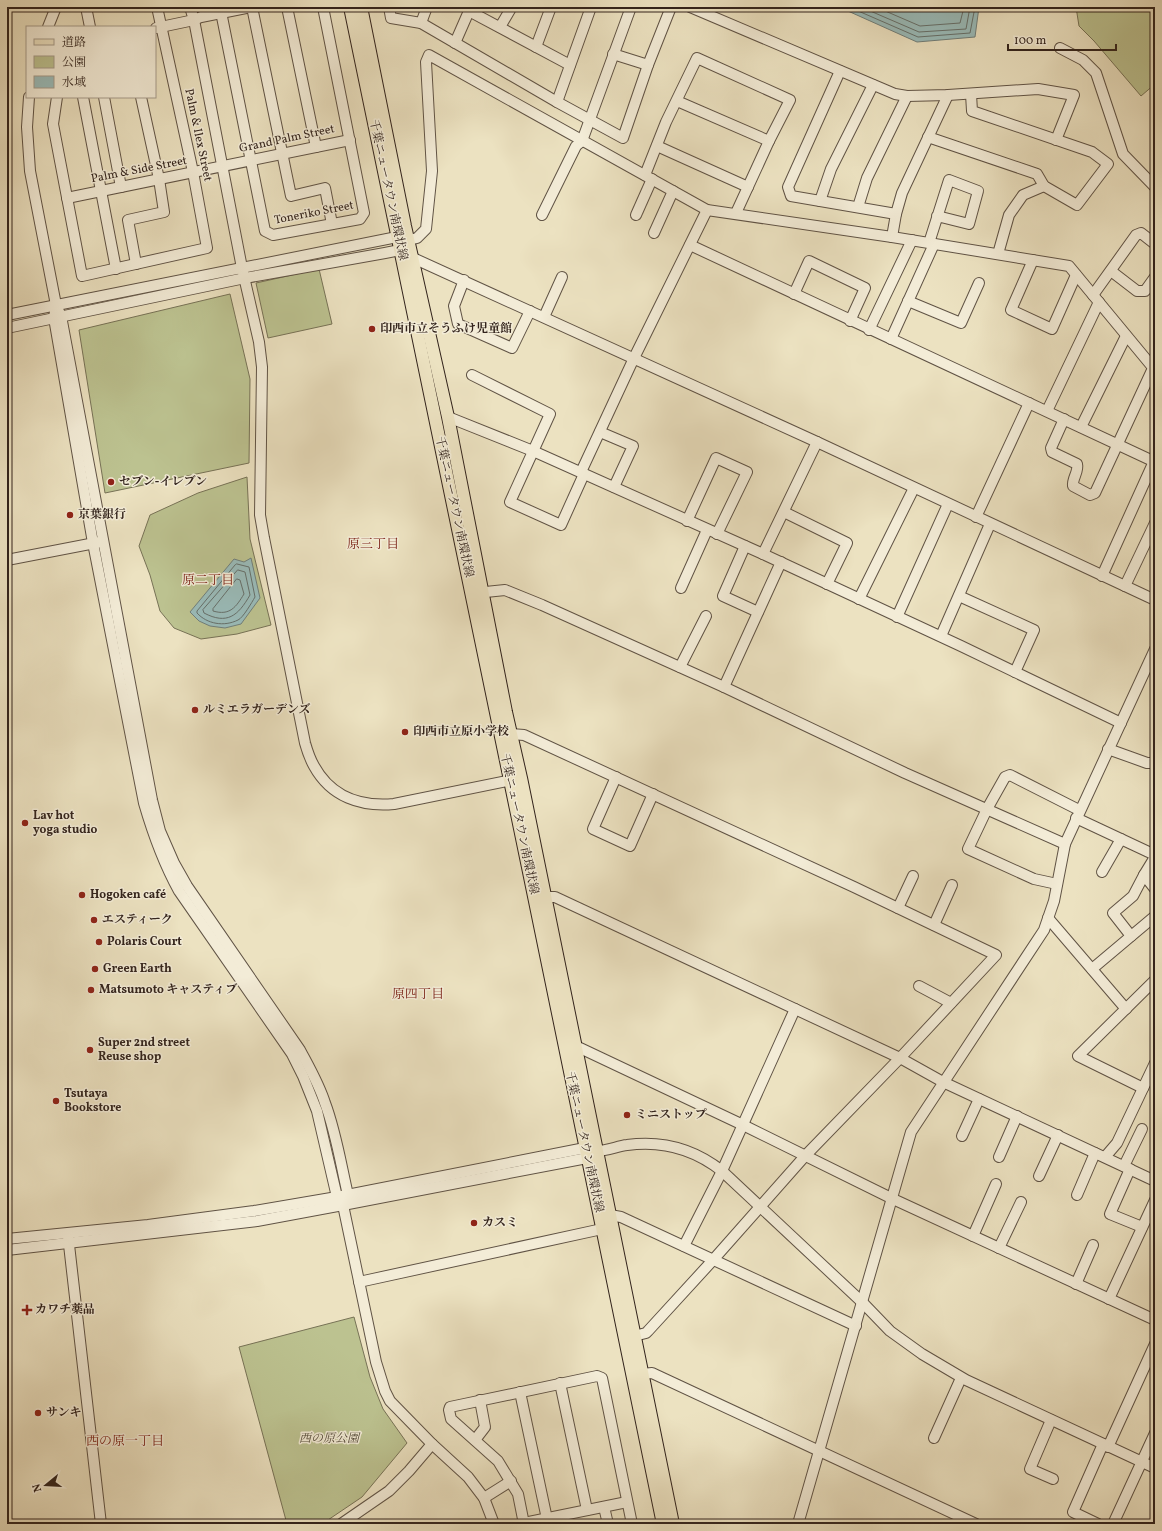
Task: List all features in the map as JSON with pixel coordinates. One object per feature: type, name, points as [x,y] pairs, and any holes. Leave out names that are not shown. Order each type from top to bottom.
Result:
[{"type":"main road","name":"千葉ニュータウン南環状線","points":[[350,7],[403,239],[413,258],[448,417],[477,592],[516,780],[586,1153],[663,1524]]},
{"type":"main road","name":"千葉ニュータウン南環状線","points":[[361,7],[403,239],[400,250],[477,592],[511,734],[516,780],[545,899],[673,1524]]},
{"type":"street","points":[[48,26],[56,7]]},
{"type":"street","points":[[86,7],[90,26]]},
{"type":"street","name":"Palm & Ilex Street","points":[[136,264],[207,248],[193,172],[158,28],[157,7]]},
{"type":"street","points":[[190,7],[194,20],[219,167],[259,342],[262,366],[260,515],[305,743],[314,766],[328,785],[343,796],[361,803],[377,806],[516,780]]},
{"type":"street","points":[[158,28],[194,20],[220,10],[252,7],[291,196],[325,188],[332,224]]},
{"type":"street","points":[[287,7],[316,147]]},
{"type":"street","name":"Grand Palm Street","points":[[219,167],[350,140],[322,7]]},
{"type":"street","points":[[389,7],[391,18],[421,23],[557,102],[623,138],[648,65],[671,7]]},
{"type":"street","points":[[421,23],[427,7]]},
{"type":"street","points":[[500,27],[510,10],[509,7]]},
{"type":"street","points":[[536,47],[551,7]]},
{"type":"street","points":[[557,102],[591,7]]},
{"type":"street","points":[[542,215],[576,146],[582,141],[631,7]]},
{"type":"street","points":[[690,7],[895,94],[907,96],[948,96],[1038,89],[1074,95],[1056,140]]},
{"type":"street","points":[[455,43],[468,9],[570,65]]},
{"type":"street","points":[[220,10],[251,160]]},
{"type":"street","points":[[1060,48],[1083,60],[1096,73],[1123,154],[1155,187]]},
{"type":"street","points":[[7,328],[244,273],[403,239],[417,238],[426,229],[432,171],[426,62],[429,54],[707,210],[736,213],[912,240],[1069,266],[1154,369],[1095,493],[1090,495],[1073,486],[1078,469],[1077,464],[1052,452],[1051,448],[1064,419]]},
{"type":"street","points":[[614,54],[648,65]]},
{"type":"street","points":[[636,215],[657,146],[697,58],[790,100],[769,141],[736,213]]},
{"type":"street","points":[[840,71],[788,188],[791,196],[896,214]]},
{"type":"street","points":[[820,201],[832,169],[873,85]]},
{"type":"street","points":[[928,136],[1037,174],[1044,186],[1077,205],[1108,164],[1092,152],[972,111],[971,94]]},
{"type":"street","points":[[858,207],[867,178],[907,96]]},
{"type":"street","points":[[892,237],[902,193],[948,96]]},
{"type":"street","points":[[29,98],[27,127],[30,171],[56,305],[144,803],[153,834],[166,867],[179,891],[292,1054],[303,1076],[317,1111],[340,1201],[376,1362],[385,1391],[396,1409],[468,1477],[484,1498],[494,1524]]},
{"type":"street","points":[[57,98],[53,124],[82,276],[136,264],[128,220],[164,212],[159,179],[142,98]]},
{"type":"street","points":[[83,98],[116,269]]},
{"type":"street","points":[[104,98],[121,187]]},
{"type":"street","points":[[677,100],[769,141]]},
{"type":"street","name":"Toneriko Street","points":[[251,160],[265,231],[273,235],[360,219],[364,213],[350,140]]},
{"type":"street","points":[[657,146],[748,187]]},
{"type":"street","name":"Palm & Side Street","points":[[67,198],[219,167]]},
{"type":"street","points":[[890,339],[908,301],[931,243],[937,216],[949,180],[978,191],[969,224],[937,216]]},
{"type":"street","points":[[998,254],[1009,215],[1023,195],[1044,186]]},
{"type":"street","points":[[654,234],[673,191]]},
{"type":"street","points":[[472,375],[550,414],[510,502],[561,525],[600,432],[634,358],[707,210]]},
{"type":"street","points":[[1047,411],[1096,299],[1111,271],[1136,235],[1141,234],[1155,244]]},
{"type":"street","points":[[869,330],[912,240]]},
{"type":"street","points":[[690,245],[869,330],[1155,461],[1102,576]]},
{"type":"street","points":[[7,316],[56,305],[244,273],[400,250]]},
{"type":"street","points":[[413,258],[817,442],[1155,600]]},
{"type":"street","points":[[1033,260],[1011,310],[1052,329],[1076,275]]},
{"type":"street","points":[[794,294],[809,261],[865,288],[850,321]]},
{"type":"street","points":[[1111,271],[1137,291],[1145,290],[1155,277]]},
{"type":"street","points":[[544,317],[562,277]]},
{"type":"street","points":[[464,280],[454,306],[458,324],[512,348],[530,311]]},
{"type":"street","points":[[908,301],[961,323],[979,283]]},
{"type":"street","points":[[1081,427],[1126,336]]},
{"type":"street","points":[[976,517],[1029,403]]},
{"type":"street","points":[[448,417],[533,451],[781,562],[941,636],[1121,723]]},
{"type":"street","points":[[600,432],[633,446],[614,487]]},
{"type":"street","points":[[763,554],[817,442]]},
{"type":"street","points":[[687,521],[716,458],[747,472],[717,534]]},
{"type":"street","points":[[859,599],[914,488]]},
{"type":"street","points":[[897,616],[948,504]]},
{"type":"street","points":[[784,512],[847,543],[827,584]]},
{"type":"street","points":[[1125,586],[1155,523]]},
{"type":"street","points":[[941,636],[990,524]]},
{"type":"street","points":[[681,588],[707,530]]},
{"type":"street","points":[[7,560],[98,543]]},
{"type":"street","points":[[98,543],[152,800],[160,831],[174,863],[187,886],[300,1050],[312,1072],[325,1103],[348,1195]]},
{"type":"street","points":[[745,546],[723,596],[758,612]]},
{"type":"street","points":[[724,687],[781,562]]},
{"type":"street","points":[[477,592],[505,590],[724,687],[905,773],[1065,844]]},
{"type":"street","points":[[959,596],[1034,630],[1015,672]]},
{"type":"street","points":[[680,668],[706,616]]},
{"type":"street","points":[[798,1524],[863,1303],[911,1132],[1044,930],[1057,884],[1065,844],[1155,649]]},
{"type":"street","points":[[511,734],[524,735],[996,955],[900,1058],[805,1156],[761,1208],[648,1331],[646,1333],[634,1336]]},
{"type":"street","points":[[1108,749],[1147,763],[1155,763]]},
{"type":"street","points":[[1057,884],[1034,879],[968,849],[987,809],[1005,777],[1010,775],[1121,839],[1155,856],[1133,896],[1113,913],[1131,936]]},
{"type":"street","points":[[616,777],[593,829],[630,846],[653,794]]},
{"type":"street","points":[[1102,872],[1121,839]]},
{"type":"street","points":[[1144,875],[1155,889]]},
{"type":"street","points":[[898,908],[913,876]]},
{"type":"street","points":[[934,925],[952,885]]},
{"type":"street","points":[[545,899],[555,897],[900,1058],[943,1082],[1155,1181]]},
{"type":"street","points":[[1092,969],[1155,916]]},
{"type":"street","points":[[1048,918],[1126,1008]]},
{"type":"street","points":[[1143,1088],[1078,1056],[1155,980]]},
{"type":"street","points":[[919,986],[951,1003]]},
{"type":"street","points":[[684,1246],[744,1125],[794,1009]]},
{"type":"street","points":[[576,1049],[580,1048],[744,1125],[972,1236],[1154,1318]]},
{"type":"street","points":[[1105,1157],[1116,1143],[1155,1063]]},
{"type":"street","points":[[962,1136],[979,1099]]},
{"type":"street","points":[[999,1156],[1017,1116]]},
{"type":"street","points":[[1142,1129],[1110,1214],[1142,1227]]},
{"type":"street","points":[[1039,1176],[1058,1136]]},
{"type":"street","points":[[340,1201],[348,1195],[638,1144],[658,1143],[684,1148],[701,1156],[722,1172],[890,1330],[922,1354],[961,1378],[1155,1468]]},
{"type":"street","points":[[1077,1195],[1095,1152]]},
{"type":"street","points":[[7,1239],[68,1237],[257,1221],[340,1201],[586,1153]]},
{"type":"street","points":[[972,1236],[996,1184]]},
{"type":"street","points":[[1109,1299],[1155,1200]]},
{"type":"street","points":[[999,1248],[1021,1202]]},
{"type":"street","points":[[610,1215],[621,1217],[856,1326]]},
{"type":"street","points":[[359,1282],[602,1229]]},
{"type":"street","points":[[7,1250],[68,1237]]},
{"type":"street","points":[[68,1237],[101,1524]]},
{"type":"street","points":[[1076,1284],[1093,1245]]},
{"type":"street","points":[[1098,1524],[1073,1512],[1155,1344]]},
{"type":"street","points":[[642,1374],[652,1373],[976,1524]]},
{"type":"street","points":[[627,1502],[587,1510],[564,1520],[547,1519],[524,1524],[518,1494],[511,1481],[498,1461],[451,1419],[449,1410],[450,1407],[560,1383],[597,1376],[602,1378],[632,1524]]},
{"type":"street","points":[[934,1438],[961,1378]]},
{"type":"street","points":[[560,1383],[587,1510]]},
{"type":"street","points":[[520,1392],[547,1519]]},
{"type":"street","points":[[475,1440],[486,1427],[480,1400]]},
{"type":"street","points":[[1051,1420],[1030,1469],[1053,1479]]},
{"type":"street","points":[[1112,1524],[1155,1433]]},
{"type":"street","points":[[341,1524],[389,1491],[409,1471],[432,1444]]},
{"type":"street","points":[[484,1498],[511,1481]]},
{"type":"street","points":[[604,1507],[608,1524]]},
{"type":"green space","points":[[1076,7],[1155,7],[1155,84],[1141,96],[1094,41],[1079,26]]},
{"type":"green space","points":[[319,269],[332,324],[268,338],[256,283]]},
{"type":"green space","points":[[230,294],[250,379],[249,463],[105,493],[79,330]]},
{"type":"green space","points":[[247,477],[250,539],[271,625],[237,634],[201,639],[174,628],[160,611],[150,575],[139,546],[150,515],[198,493]]},
{"type":"green space","name":"西の原公園","points":[[354,1317],[370,1377],[383,1409],[407,1443],[362,1497],[322,1524],[287,1524],[239,1347]]},
{"type":"water","points":[[839,7],[979,7],[975,37],[917,42]]},
{"type":"water","points":[[251,558],[260,598],[241,624],[225,628],[210,626],[199,621],[190,612],[234,559],[244,562]]},
{"type":"place","name":"印西市立そうふけ児童館","points":[[372,329]]},
{"type":"place","name":"セブン-イレブン","points":[[111,482]]},
{"type":"place","name":"京葉銀行","points":[[70,515]]},
{"type":"place","name":"ルミエラガーデンズ","points":[[195,710]]},
{"type":"place","name":"印西市立原小学校","points":[[405,732]]},
{"type":"place","name":"Lav hot yoga studio","points":[[25,823]]},
{"type":"place","name":"Hogoken café","points":[[82,895]]},
{"type":"place","name":"エスティーク","points":[[94,920]]},
{"type":"place","name":"Polaris Court","points":[[99,942]]},
{"type":"place","name":"Green Earth","points":[[95,969]]},
{"type":"place","name":"Matsumoto キャスティブ","points":[[91,990]]},
{"type":"place","name":"Super 2nd street Reuse shop","points":[[90,1050]]},
{"type":"place","name":"Tsutaya Bookstore","points":[[56,1101]]},
{"type":"place","name":"ミニストップ","points":[[627,1115]]},
{"type":"place","name":"カスミ","points":[[474,1223]]},
{"type":"place","name":"カワチ薬品","points":[[27,1310]]},
{"type":"place","name":"サンキ","points":[[38,1413]]},
{"type":"district","name":"原三丁目","points":[[373,545]]},
{"type":"district","name":"原二丁目","points":[[208,581]]},
{"type":"district","name":"原四丁目","points":[[418,995]]},
{"type":"district","name":"西の原一丁目","points":[[125,1442]]}]
